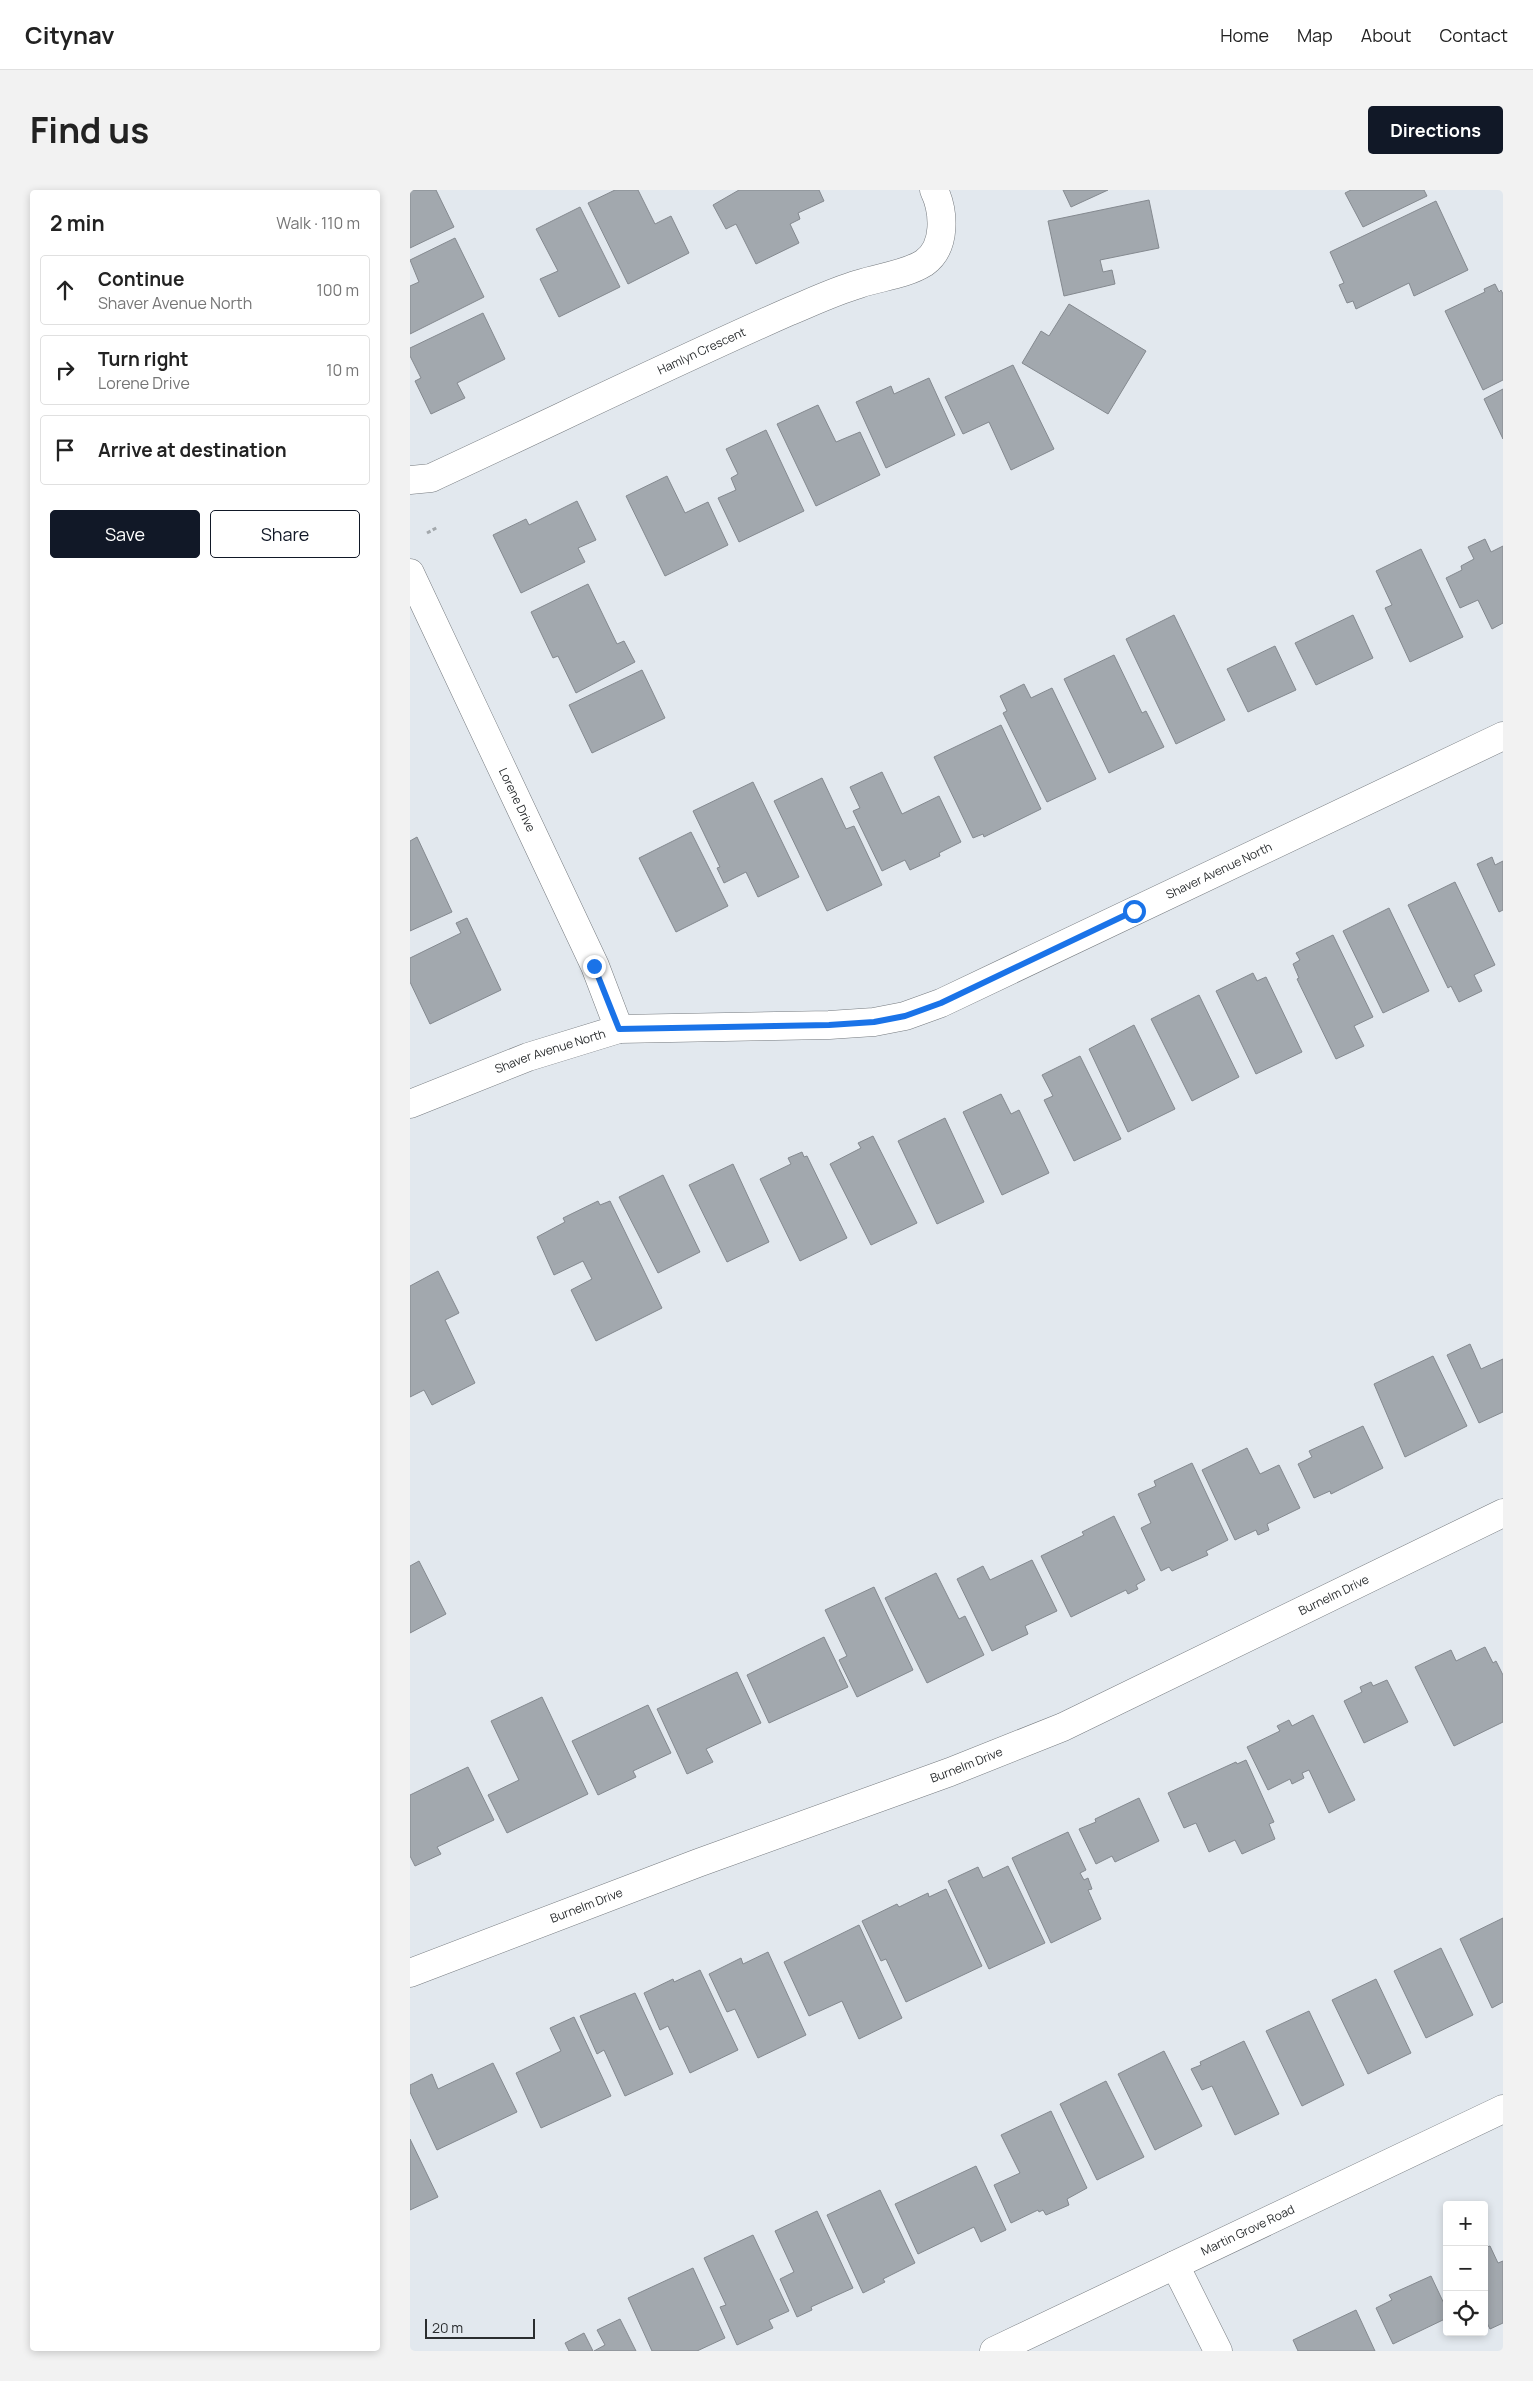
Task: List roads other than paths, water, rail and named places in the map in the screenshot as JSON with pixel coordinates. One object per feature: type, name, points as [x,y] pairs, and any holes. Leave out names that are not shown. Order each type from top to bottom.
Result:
[{"type":"street","name":"Hamlyn Crescent","points":[[410,480],[431,478],[748,330],[841,289],[890,276],[924,262],[933,251],[942,225],[941,211],[934,190]]},
{"type":"street","name":"Lorene Drive","points":[[410,573],[590,957],[619,1029]]},
{"type":"street","name":"Shaver Avenue North","points":[[410,1104],[528,1057],[619,1029],[829,1025],[874,1022],[905,1016],[941,1003],[1503,736]]},
{"type":"street","name":"Burnelm Drive","points":[[410,1973],[698,1863],[950,1772],[1063,1727],[1503,1514]]},
{"type":"street","name":"Martin Grove Road","points":[[994,2351],[1503,2109]]},
{"type":"street","points":[[1174,2265],[1218,2351]]}]
